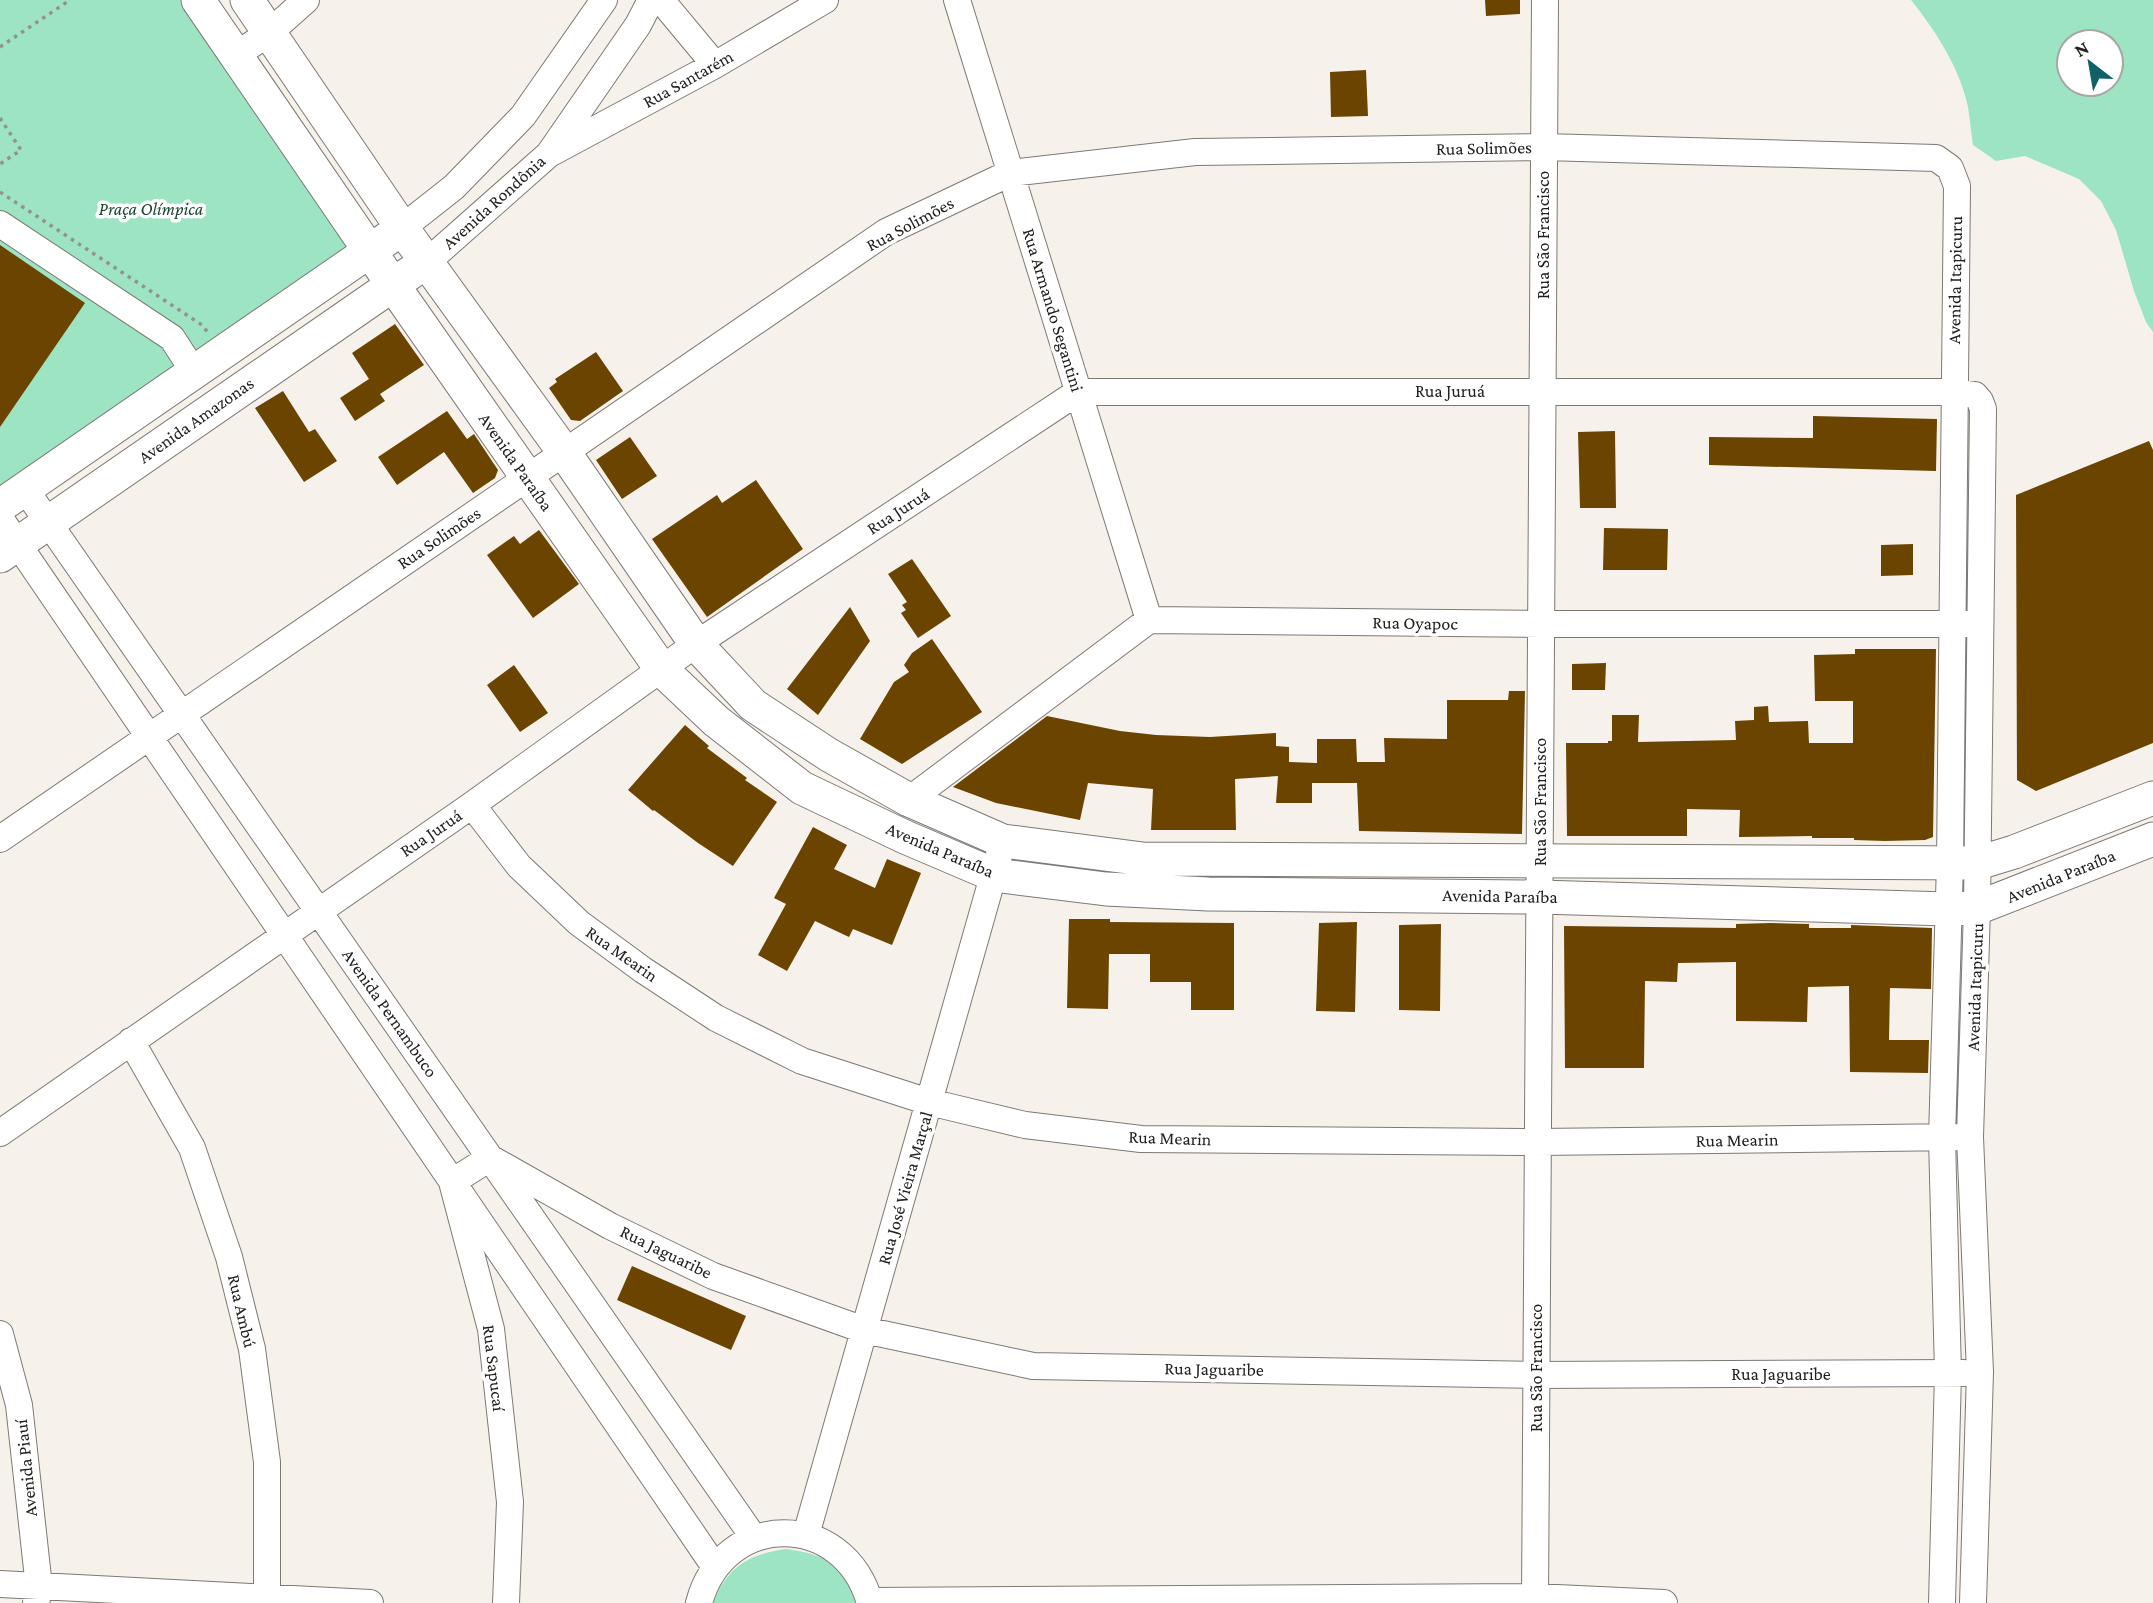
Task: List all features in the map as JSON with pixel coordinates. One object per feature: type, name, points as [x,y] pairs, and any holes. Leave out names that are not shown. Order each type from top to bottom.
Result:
[{"type":"main road","name":"Avenida Paraíba","points":[[198,0],[662,670],[716,721],[802,788],[905,837],[994,875],[1106,889],[1242,894],[1539,897],[1963,909],[2153,839]]},
{"type":"main road","name":"Avenida Paraíba","points":[[247,0],[402,228],[564,452],[696,644],[753,705],[829,755],[909,800],[1003,841],[1143,859],[1964,863],[2014,852],[2153,797]]},
{"type":"main road","points":[[13,497],[402,228]]},
{"type":"main road","name":"Avenida Rondônia","points":[[393,285],[427,262]]},
{"type":"main road","name":"Avenida Amazonas","points":[[6,539],[48,522],[393,285]]},
{"type":"main road","points":[[1242,860],[1242,894]]},
{"type":"street","points":[[236,55],[269,33],[306,0]]},
{"type":"street","points":[[402,228],[454,187],[523,116],[604,0]]},
{"type":"street","name":"Avenida Rondônia","points":[[427,262],[549,154],[638,25],[651,0]]},
{"type":"street","points":[[661,0],[715,65]]},
{"type":"street","name":"Rua Santarém","points":[[549,154],[715,65],[825,0]]},
{"type":"street","name":"Rua Armando Segantini","points":[[957,0],[1149,620]]},
{"type":"street","name":"Rua São Francisco","points":[[1535,1600],[1545,0]]},
{"type":"street","name":"Rua Solimões","points":[[0,839],[886,232],[1010,173],[1195,152],[1544,146],[1936,158],[1950,169]]},
{"type":"street","name":"Avenida Itapicuru","points":[[1950,169],[1957,186],[1953,624],[1964,863]]},
{"type":"street","points":[[0,224],[172,338],[194,372]]},
{"type":"street","name":"Rua Juruá","points":[[0,1133],[472,805],[696,644],[1078,392],[1954,392]]},
{"type":"street","name":"Avenida Itapicuru","points":[[1954,392],[1975,395],[1983,409],[1981,624],[1963,909],[1980,1372],[1973,1603]]},
{"type":"street","name":"Avenida Pernambuco","points":[[13,497],[48,522],[754,1538]]},
{"type":"street","points":[[6,539],[149,737],[715,1567]]},
{"type":"street","points":[[909,800],[1149,620]]},
{"type":"street","name":"Rua Oyapoc","points":[[1149,620],[1541,624],[1981,624]]},
{"type":"street","name":"Rua Mearin","points":[[472,805],[519,866],[579,923],[643,970],[716,1018],[802,1061],[929,1102],[1025,1125],[1141,1139],[1538,1142],[1970,1137]]},
{"type":"street","name":"Rua José Vieira Marçal","points":[[806,1535],[1003,841]]},
{"type":"street","name":"Avenida Itapicuru","points":[[1942,1603],[1948,1373],[1942,1138],[1963,909]]},
{"type":"street","name":"Rua Ambú","points":[[131,1041],[191,1148],[229,1257],[249,1336],[267,1462],[267,1600]]},
{"type":"street","points":[[452,1182],[490,1158]]},
{"type":"street","name":"Rua Jaguaribe","points":[[490,1158],[610,1226],[713,1276],[864,1331],[1033,1366],[1536,1375],[1980,1372]]},
{"type":"street","name":"Rua Sapucaí","points":[[452,1182],[491,1329],[510,1502],[506,1603]]},
{"type":"street","name":"Avenida Piauí","points":[[0,1334],[38,1595]]},
{"type":"street","points":[[699,1603],[705,1583],[715,1567],[733,1550],[754,1538],[780,1533],[806,1535],[828,1544],[847,1559],[861,1578],[869,1602],[1535,1600],[1664,1603]]},
{"type":"street","points":[[0,1584],[38,1595],[370,1603]]},
{"type":"path","points":[[0,47],[70,0]]},
{"type":"path","points":[[0,118],[21,150],[0,164]]},
{"type":"path","points":[[0,192],[202,324],[222,353]]},
{"type":"green space","name":"Praça Olímpica","points":[[0,0],[192,0],[360,251],[0,499]]},
{"type":"green space","points":[[1911,0],[2153,0],[2153,332],[2146,322],[2134,291],[2116,230],[2101,201],[2079,179],[2025,156],[1996,161],[1973,145],[1964,92],[1946,50]]},
{"type":"green space","points":[[786,1549],[813,1555],[832,1564],[860,1603],[713,1603],[725,1580],[741,1564],[761,1554]]},
{"type":"building","points":[[1485,0],[1520,0],[1520,14],[1486,16]]},
{"type":"building","points":[[1366,70],[1368,116],[1331,117],[1330,72]]},
{"type":"building","points":[[0,245],[85,303],[0,427]]},
{"type":"building","points":[[395,324],[424,365],[380,394],[385,401],[355,421],[340,398],[369,379],[352,353]]},
{"type":"building","points":[[596,352],[623,391],[580,421],[571,420],[549,388],[557,382],[555,379]]},
{"type":"building","points":[[283,391],[309,432],[315,429],[337,461],[304,482],[255,408]]},
{"type":"building","points":[[447,411],[467,439],[474,434],[498,470],[495,478],[473,493],[444,452],[397,485],[378,457]]},
{"type":"building","points":[[1813,416],[1937,419],[1936,471],[1709,465],[1709,437],[1813,438]]},
{"type":"building","points":[[1615,431],[1616,508],[1580,508],[1578,432]]},
{"type":"building","points":[[630,437],[657,476],[622,499],[596,460]]},
{"type":"building","points":[[2149,441],[2153,450],[2153,743],[2036,791],[2017,780],[2016,495]]},
{"type":"building","points":[[756,480],[803,549],[707,617],[652,539],[717,495],[722,503]]},
{"type":"building","points":[[1604,528],[1668,529],[1667,570],[1603,570]]},
{"type":"building","points":[[539,530],[579,584],[533,618],[487,555],[514,536],[520,544]]},
{"type":"building","points":[[1913,544],[1913,575],[1881,576],[1881,545]]},
{"type":"building","points":[[912,559],[951,616],[918,638],[901,613],[906,610],[902,605],[907,602],[888,574]]},
{"type":"building","points":[[850,607],[870,641],[818,715],[787,689]]},
{"type":"building","points":[[932,639],[982,712],[902,764],[860,739],[894,682],[909,672],[904,665],[912,653]]},
{"type":"building","points":[[1855,649],[1936,649],[1933,837],[1925,840],[1885,841],[1812,836],[1739,837],[1740,810],[1687,809],[1687,836],[1567,836],[1566,743],[1612,741],[1612,715],[1639,715],[1638,742],[1736,740],[1735,721],[1754,720],[1754,707],[1768,706],[1769,722],[1808,721],[1809,743],[1853,743],[1853,701],[1815,701],[1814,655],[1855,654]]},
{"type":"building","points":[[1606,663],[1605,690],[1572,690],[1572,664]]},
{"type":"building","points":[[514,665],[548,713],[520,732],[487,685]]},
{"type":"building","points":[[1509,691],[1525,691],[1522,834],[1359,831],[1357,783],[1312,783],[1312,803],[1276,803],[1278,776],[1235,779],[1236,830],[1151,830],[1153,789],[1088,783],[1080,820],[996,803],[953,787],[1047,716],[1120,731],[1156,735],[1210,737],[1276,733],[1276,746],[1289,747],[1289,762],[1317,763],[1317,739],[1356,739],[1357,762],[1385,762],[1384,738],[1447,739],[1447,700],[1508,700]]},
{"type":"building","points":[[685,725],[709,746],[707,748],[747,778],[745,780],[777,802],[733,866],[653,811],[628,790]]},
{"type":"building","points":[[813,827],[847,845],[834,869],[875,888],[887,859],[921,873],[892,945],[853,929],[849,937],[815,921],[787,971],[758,955],[786,904],[774,898]]},
{"type":"building","points":[[1069,919],[1234,923],[1234,1010],[1191,1010],[1191,982],[1150,982],[1150,954],[1109,954],[1108,1009],[1067,1008]]},
{"type":"building","points":[[1357,922],[1355,1012],[1316,1011],[1319,923]]},
{"type":"building","points":[[1441,924],[1440,1011],[1399,1010],[1399,925]]},
{"type":"building","points":[[1736,924],[1809,924],[1809,928],[1851,928],[1851,925],[1932,928],[1931,989],[1890,988],[1889,1040],[1929,1040],[1928,1073],[1850,1072],[1849,986],[1808,987],[1807,1022],[1736,1021],[1736,962],[1678,963],[1677,982],[1645,981],[1644,1068],[1565,1068],[1564,926],[1736,928]]},
{"type":"building","points":[[632,1266],[746,1316],[731,1350],[617,1300]]}]
